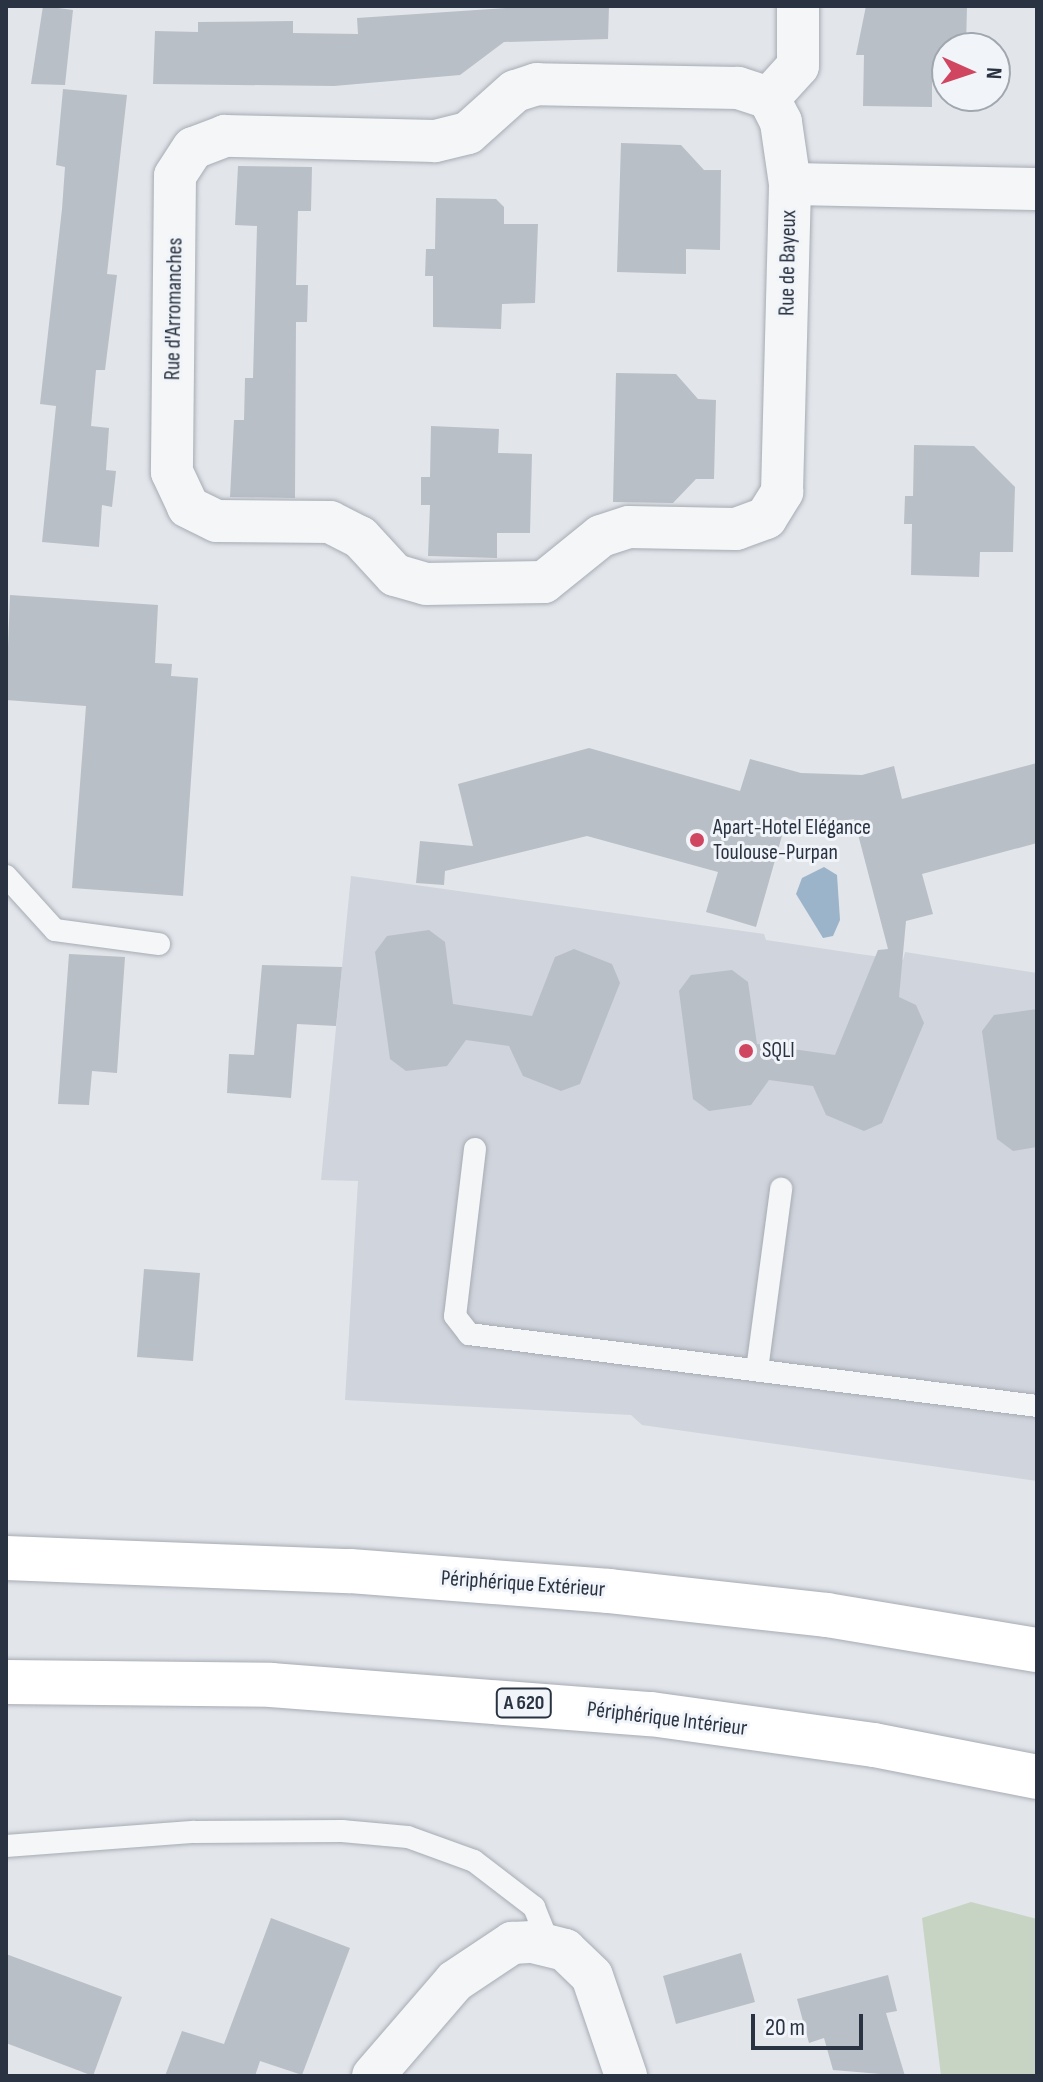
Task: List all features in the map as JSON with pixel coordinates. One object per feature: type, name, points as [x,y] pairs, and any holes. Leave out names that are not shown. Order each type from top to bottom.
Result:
[{"type":"highway","name":"Périphérique Extérieur","points":[[6,1558],[350,1571],[609,1591],[827,1615],[1037,1650]]},
{"type":"highway","name":"Périphérique Intérieur","points":[[6,1682],[271,1685],[651,1714],[874,1745],[1037,1777]]},
{"type":"street","points":[[790,184],[781,122],[769,98],[798,66],[798,6]]},
{"type":"street","name":"Rue d'Arromanches","points":[[769,98],[738,88],[537,84],[515,91],[468,133],[435,141],[225,136],[193,148],[175,176],[172,472],[188,507],[217,521],[330,522],[360,537],[395,575],[426,584],[544,582],[601,536],[629,527],[736,529],[766,518],[782,492]]},
{"type":"street","name":"Rue de Bayeux","points":[[782,492],[790,184],[1037,189]]},
{"type":"street","points":[[373,2076],[455,1981],[512,1943],[549,1944],[581,1959],[592,1976],[626,2076]]},
{"type":"lane","points":[[6,876],[55,930],[159,944]]},
{"type":"lane","points":[[475,1149],[455,1316],[469,1334],[1037,1406]]},
{"type":"lane","points":[[757,1370],[781,1189]]},
{"type":"lane","points":[[6,1846],[194,1832],[342,1831],[408,1837],[474,1861],[534,1907],[549,1944]]},
{"type":"shaded area","points":[[351,876],[764,934],[766,940],[859,954],[903,960],[905,952],[1037,973],[1037,1481],[642,1425],[631,1415],[345,1400],[358,1181],[321,1180]]},
{"type":"green space","points":[[971,1902],[1037,1919],[1037,2076],[941,2076],[922,1918]]},
{"type":"water","points":[[824,867],[837,875],[840,920],[833,936],[823,938],[796,894],[802,878]]},
{"type":"building","points":[[43,6],[73,10],[65,85],[31,84]]},
{"type":"building","points":[[535,6],[609,6],[608,39],[504,42],[460,75],[334,86],[153,84],[155,31],[198,32],[198,22],[293,21],[293,33],[358,34],[357,18]]},
{"type":"building","points":[[866,6],[967,6],[966,32],[931,32],[931,107],[863,106],[864,55],[856,55]]},
{"type":"building","points":[[63,89],[127,95],[107,274],[117,275],[105,370],[96,370],[91,426],[109,428],[106,470],[116,471],[112,507],[102,505],[99,547],[42,542],[56,406],[40,404],[62,209],[65,167],[56,165]]},
{"type":"building","points":[[621,143],[681,145],[704,170],[721,170],[720,250],[686,249],[686,274],[617,272]]},
{"type":"building","points":[[238,166],[312,167],[311,211],[298,211],[296,285],[308,285],[307,322],[296,322],[295,498],[230,497],[234,420],[244,420],[245,378],[253,378],[257,226],[235,225]]},
{"type":"building","points":[[436,198],[496,199],[504,207],[504,224],[538,224],[535,303],[502,304],[501,329],[433,327],[433,276],[425,276],[426,249],[435,249]]},
{"type":"building","points":[[616,373],[676,374],[698,399],[716,400],[714,479],[696,479],[673,503],[613,502]]},
{"type":"building","points":[[431,426],[499,429],[498,453],[532,454],[530,533],[497,533],[497,558],[428,556],[430,505],[421,505],[421,477],[430,477]]},
{"type":"building","points":[[914,445],[974,446],[1015,487],[1013,552],[980,552],[979,577],[911,575],[912,524],[904,524],[905,496],[913,496]]},
{"type":"building","points":[[10,595],[158,605],[155,663],[172,664],[171,676],[198,678],[183,896],[72,888],[86,706],[6,700]]},
{"type":"building","name":"Apart-Hotel Elégance Toulouse-Purpan","points":[[589,748],[740,791],[750,759],[801,773],[862,775],[894,766],[902,799],[1037,763],[1037,843],[922,874],[933,914],[906,921],[899,997],[916,1005],[924,1023],[882,1123],[864,1131],[826,1115],[813,1086],[769,1080],[751,1105],[709,1111],[693,1099],[679,991],[691,975],[732,970],[748,982],[757,1044],[835,1055],[878,950],[888,949],[854,819],[811,825],[787,818],[756,927],[706,912],[718,872],[587,836],[445,871],[444,885],[416,883],[420,841],[473,846],[458,784]]},
{"type":"building","points":[[429,930],[445,942],[453,1004],[532,1016],[555,957],[574,949],[612,964],[620,983],[580,1084],[561,1091],[523,1076],[509,1046],[466,1040],[447,1066],[406,1071],[390,1059],[375,952],[387,936]]},
{"type":"building","points":[[69,954],[125,957],[117,1073],[92,1071],[89,1105],[58,1104]]},
{"type":"building","points":[[262,965],[342,967],[336,1026],[297,1024],[291,1098],[227,1093],[229,1054],[254,1055]]},
{"type":"building","points":[[1037,1009],[1037,1147],[1013,1151],[997,1139],[982,1031],[994,1015]]},
{"type":"building","points":[[144,1269],[200,1273],[193,1361],[137,1357]]},
{"type":"building","points":[[271,1918],[350,1948],[302,2075],[260,2061],[255,2076],[165,2076],[182,2031],[224,2044]]},
{"type":"building","points":[[741,1953],[755,2002],[676,2024],[663,1976]]},
{"type":"building","points":[[6,1954],[122,1997],[93,2076],[6,2043]]},
{"type":"building","points":[[888,1975],[897,2011],[886,2013],[905,2076],[833,2070],[824,2038],[809,2043],[797,1999]]},
{"type":"place","name":"Apart-Hotel Elégance Toulouse-Purpan","points":[[697,840]]},
{"type":"place","name":"SQLI","points":[[746,1051]]}]
